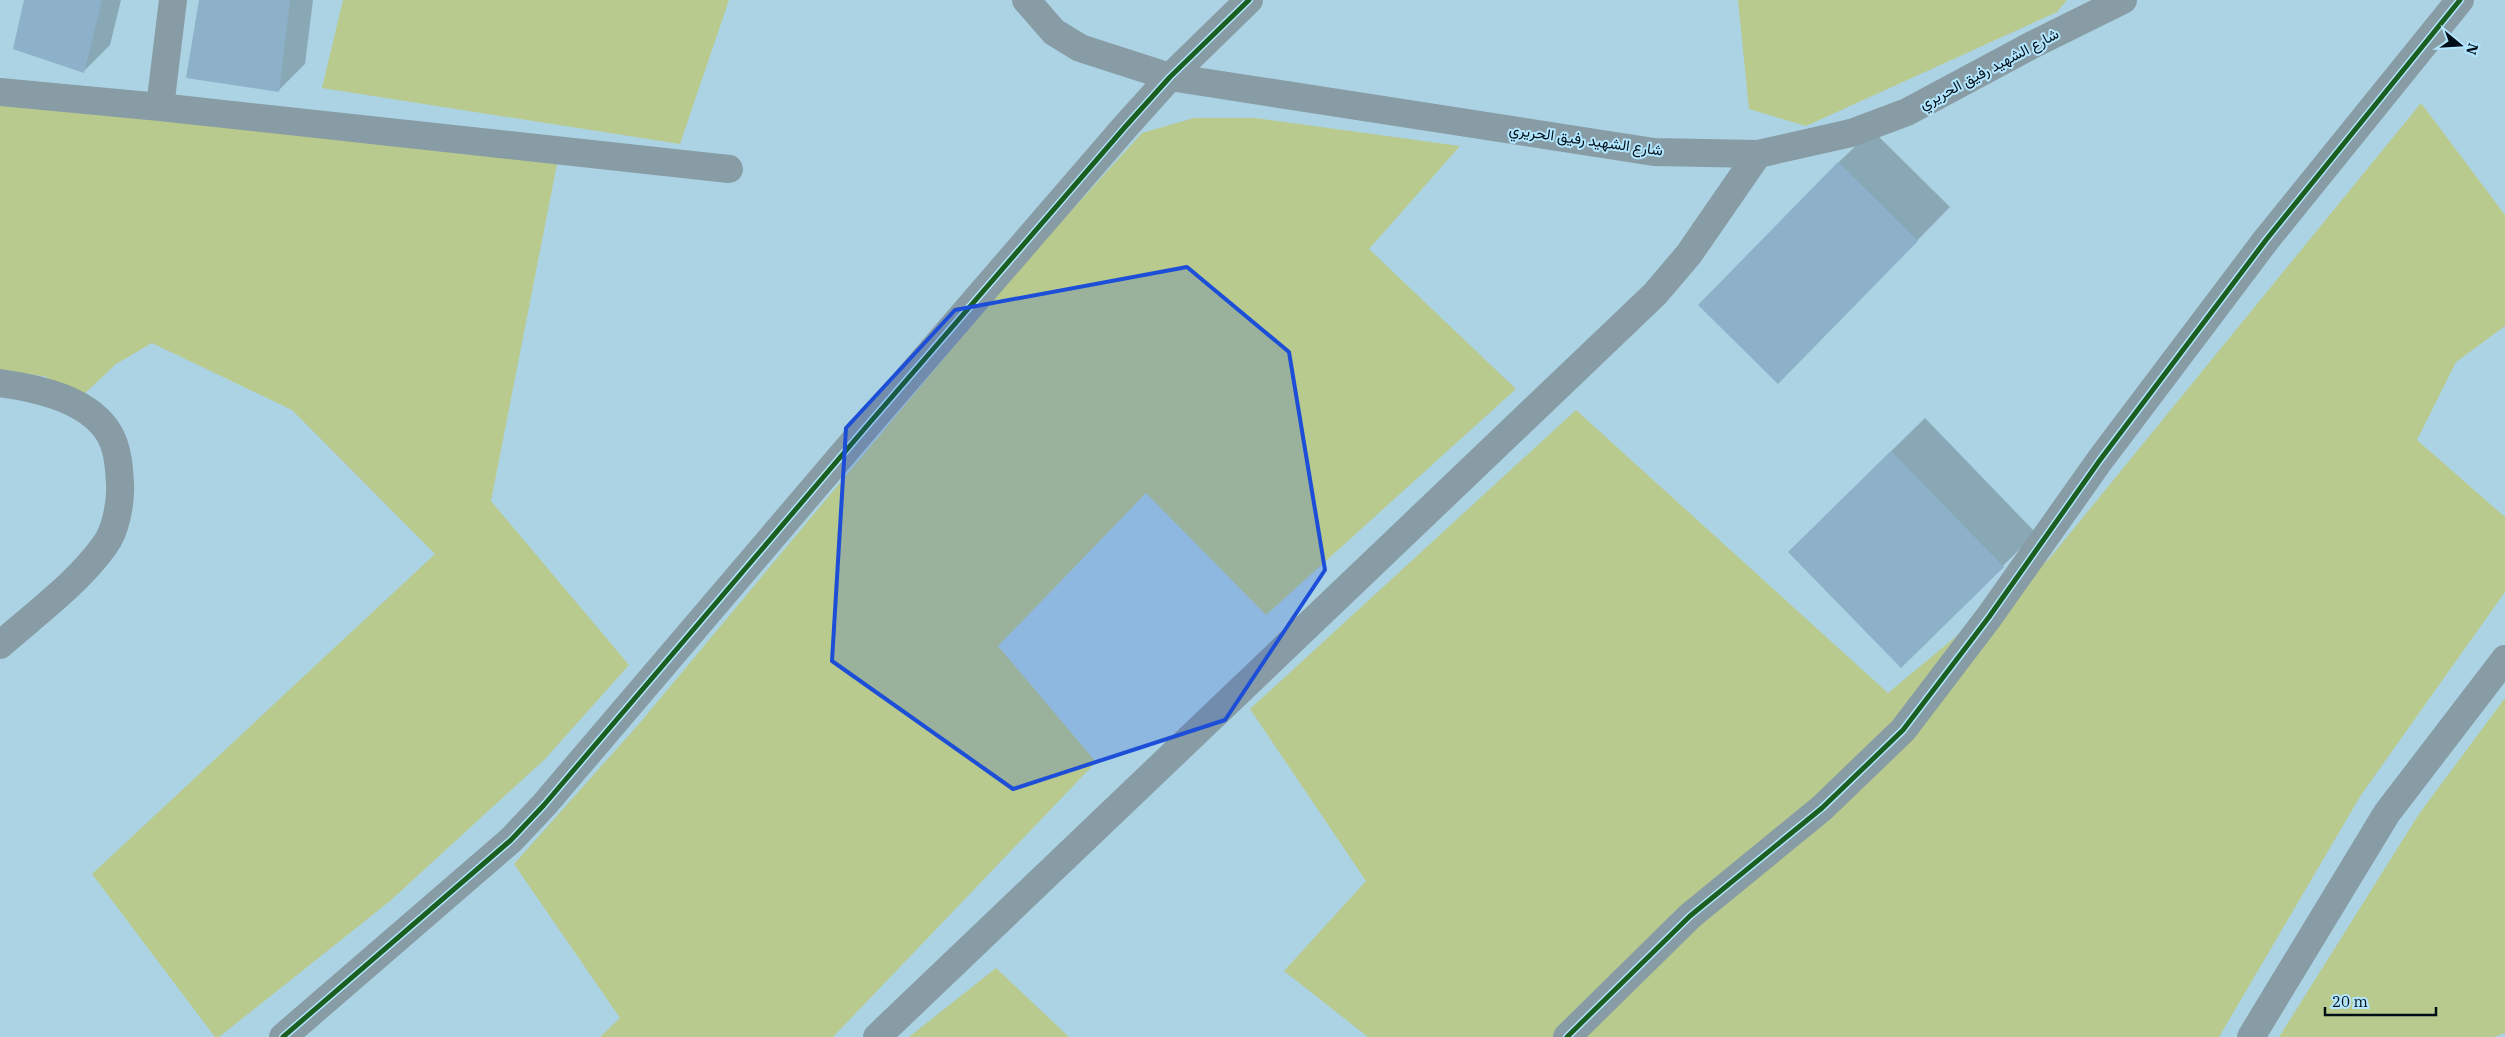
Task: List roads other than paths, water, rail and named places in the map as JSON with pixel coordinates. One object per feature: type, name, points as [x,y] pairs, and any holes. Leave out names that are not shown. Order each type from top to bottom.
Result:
[{"type":"street","points":[[160,107],[173,0]]},
{"type":"street","name":"شارع الشهيد رفيق الحريري","points":[[1026,0],[1054,32],[1080,48],[1170,77],[1654,152],[1758,154],[1851,133],[1907,112],[2032,45],[2123,0]]},
{"type":"street","points":[[283,1037],[511,840],[544,805],[859,434],[1170,77],[1249,0]]},
{"type":"street","points":[[1567,1037],[1690,916],[1822,808],[1904,730],[1988,617],[2100,460],[2266,240],[2460,0]]},
{"type":"street","points":[[0,92],[160,107],[729,169]]},
{"type":"street","points":[[877,1037],[1654,294],[1689,254],[1758,154]]},
{"type":"street","points":[[0,383],[29,387],[62,396],[96,418],[110,435],[119,461],[120,492],[115,520],[106,543],[88,566],[0,645]]},
{"type":"street","points":[[2251,1037],[2388,813],[2505,659]]}]
